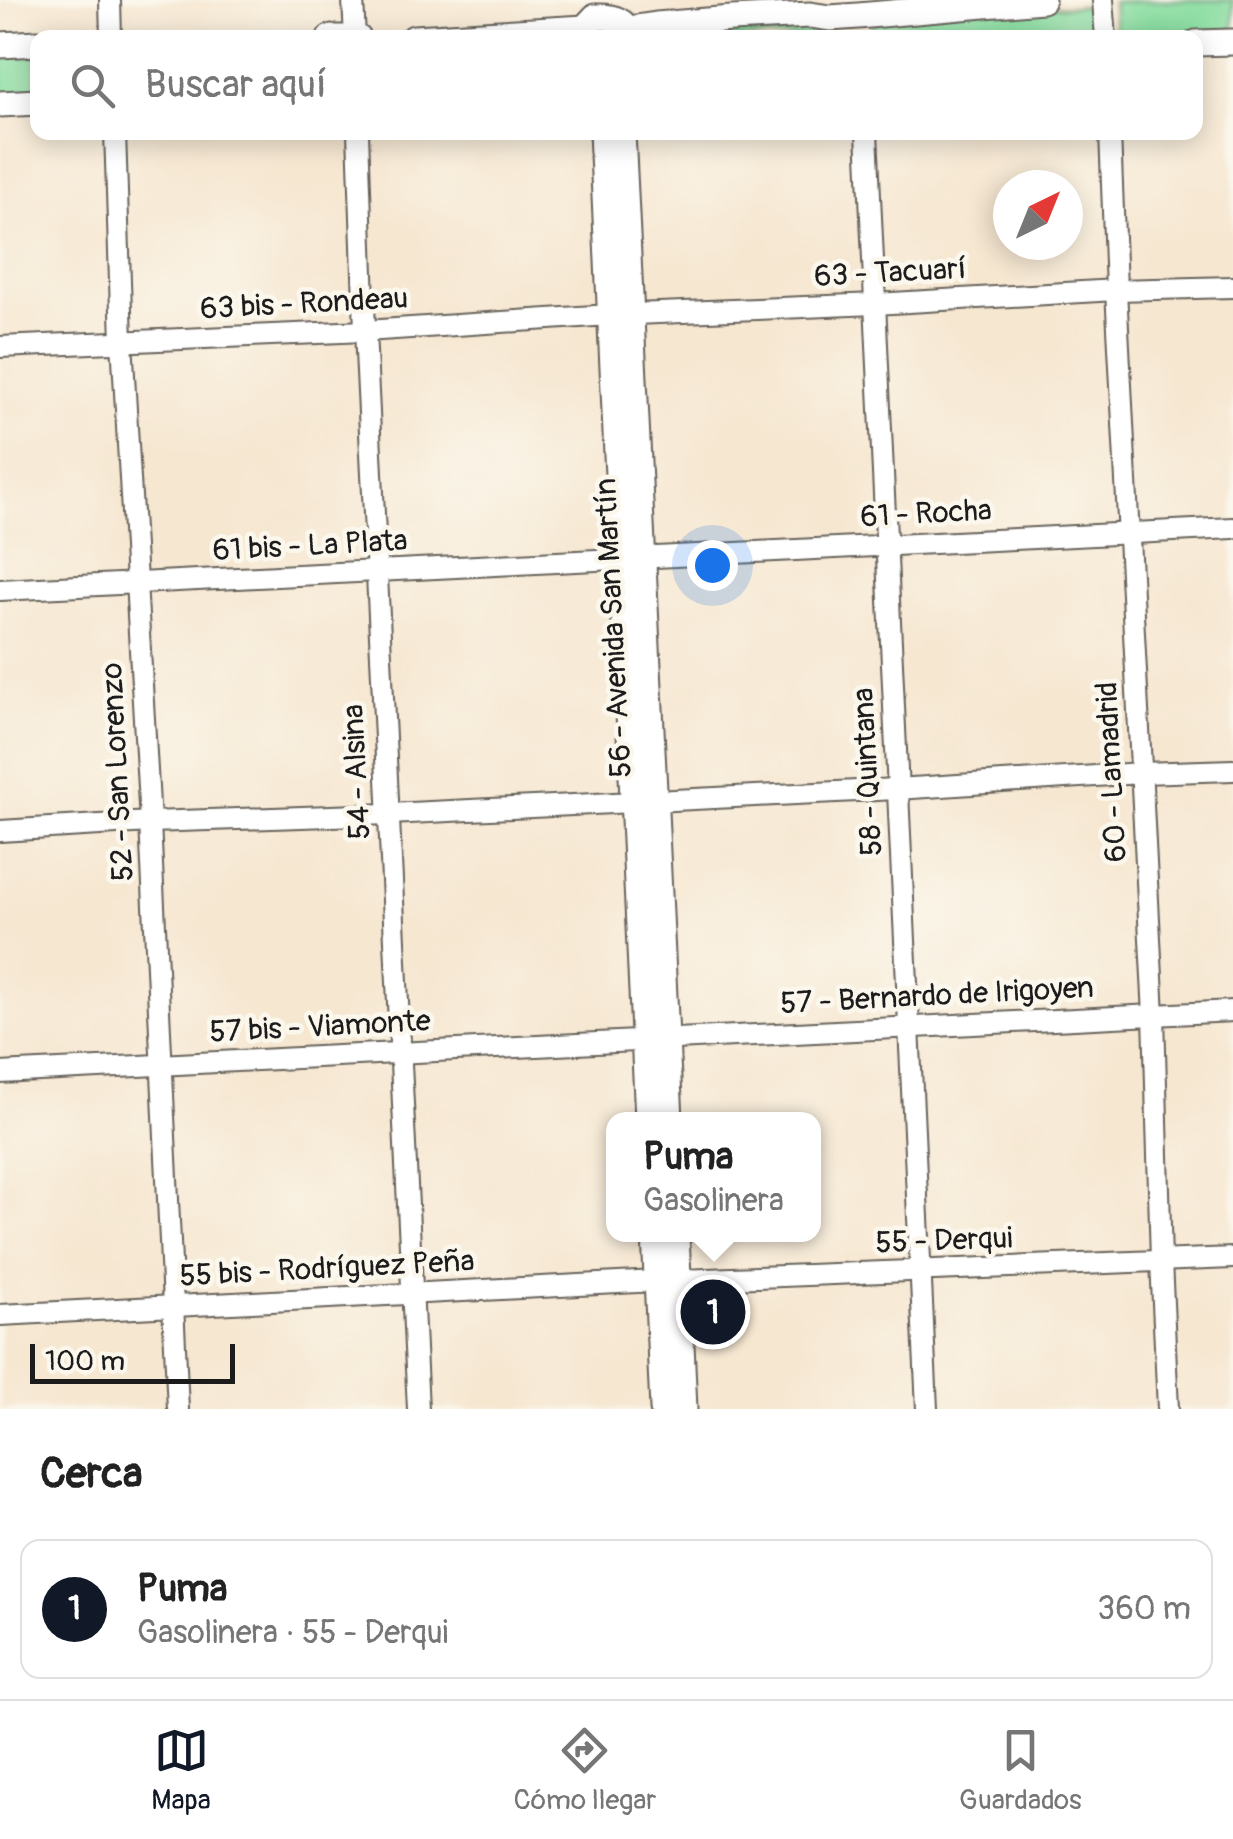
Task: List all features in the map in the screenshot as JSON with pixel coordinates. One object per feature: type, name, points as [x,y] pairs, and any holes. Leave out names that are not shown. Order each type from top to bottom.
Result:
[{"type":"main road","points":[[504,30],[606,21],[656,25],[810,15],[860,27],[1042,0]]},
{"type":"main road","points":[[1203,44],[1233,42]]},
{"type":"main road","points":[[0,45],[30,44]]},
{"type":"main road","points":[[0,104],[30,102]]},
{"type":"main road","name":"56 - Avenida San Martín","points":[[603,140],[620,314],[655,1039],[669,1112]]},
{"type":"main road","name":"56 - Avenida San Martín","points":[[620,314],[622,140]]},
{"type":"main road","name":"56 - Avenida San Martín","points":[[649,1112],[655,1039]]},
{"type":"main road","points":[[657,1242],[668,1281],[684,1409]]},
{"type":"main road","points":[[663,1409],[668,1281],[675,1242]]},
{"type":"street","points":[[110,0],[111,30]]},
{"type":"street","points":[[354,0],[356,30]]},
{"type":"street","points":[[1103,0],[1105,30]]},
{"type":"street","name":"52 - San Lorenzo","points":[[114,140],[178,1409]]},
{"type":"street","name":"54 - Alsina","points":[[358,140],[364,331],[418,1409]]},
{"type":"street","name":"58 - Quintana","points":[[867,140],[926,1409]]},
{"type":"street","name":"60 - Lamadrid","points":[[1110,140],[1154,1016],[1168,1409]]},
{"type":"street","name":"63 - Tacuarí","points":[[620,314],[1233,286]]},
{"type":"street","name":"63 bis - Rondeau","points":[[0,347],[364,331],[620,314]]},
{"type":"street","name":"61 - Rocha","points":[[633,560],[1233,528]]},
{"type":"street","name":"61 bis - La Plata","points":[[0,590],[633,560]]},
{"type":"street","points":[[0,830],[1233,770]]},
{"type":"street","name":"57 - Bernardo de Irigoyen","points":[[655,1039],[1233,1011]]},
{"type":"street","name":"57 bis - Viamonte","points":[[0,1073],[655,1039]]},
{"type":"street","name":"55 - Derqui","points":[[668,1281],[1233,1258]]},
{"type":"street","name":"55 bis - Rodríguez Peña","points":[[0,1315],[668,1281]]},
{"type":"green space","points":[[1233,0],[1233,30],[1115,30],[1113,2]]},
{"type":"green space","points":[[1091,6],[1092,30],[873,30],[872,11]]},
{"type":"green space","points":[[810,15],[820,30],[723,30]]},
{"type":"green space","points":[[30,54],[30,93],[0,95],[0,56]]},
{"type":"place","name":"Puma","points":[[713,1312]]}]
